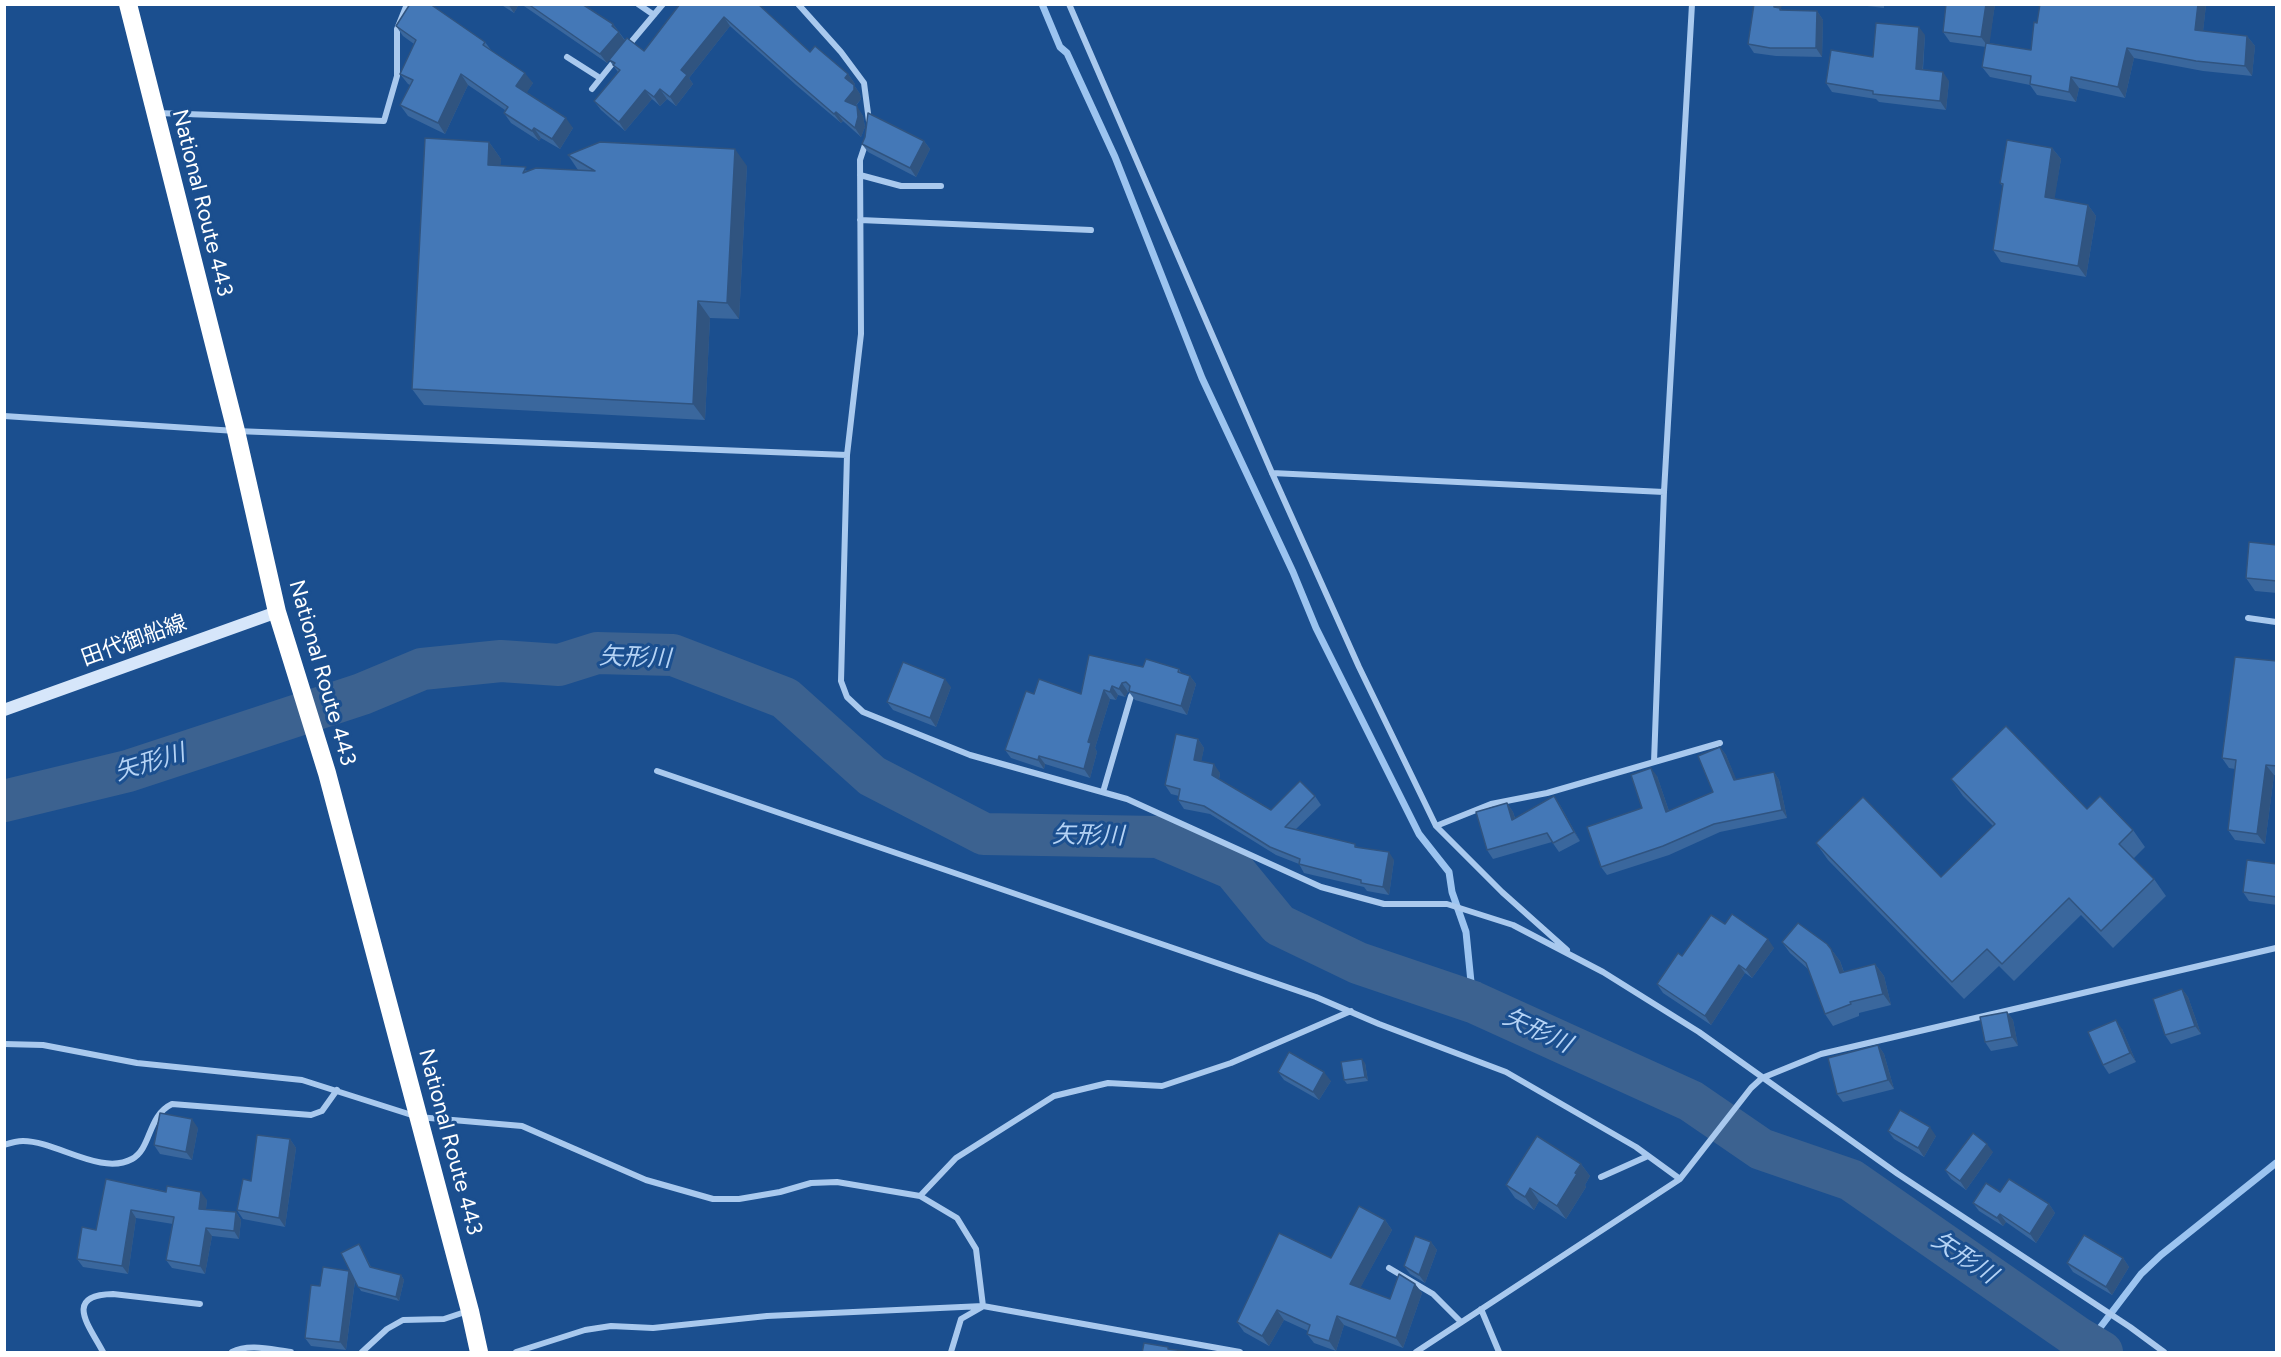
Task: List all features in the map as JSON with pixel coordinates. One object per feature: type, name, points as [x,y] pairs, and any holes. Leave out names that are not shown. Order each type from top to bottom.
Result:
[{"type":"highway","name":"National Route 443","points":[[128,4],[236,431],[277,612],[327,773],[470,1311],[479,1353]]},
{"type":"main road","name":"田代御船線","points":[[4,710],[277,612]]},
{"type":"street","points":[[154,113],[384,121],[397,76],[398,29],[407,4]]},
{"type":"street","points":[[638,4],[654,15]]},
{"type":"street","points":[[592,89],[663,4]]},
{"type":"street","points":[[798,4],[841,52],[864,83],[870,127]]},
{"type":"street","points":[[1070,4],[1272,473],[1359,667],[1436,825],[1502,891],[1574,957]]},
{"type":"street","points":[[1654,762],[1664,492],[1692,4]]},
{"type":"street","points":[[567,57],[600,78]]},
{"type":"street","points":[[867,138],[860,160],[861,334],[847,455],[841,681],[847,697],[863,712],[970,754],[1127,799],[1322,887],[1384,904],[1447,904],[1513,925],[1604,972],[1699,1032],[1898,1173],[2130,1327],[2164,1353]]},
{"type":"street","points":[[860,176],[900,186],[941,186]]},
{"type":"street","points":[[860,220],[1091,230]]},
{"type":"street","points":[[4,416],[236,431],[847,455]]},
{"type":"street","points":[[1272,473],[1664,492]]},
{"type":"street","points":[[2248,618],[2277,622]]},
{"type":"street","points":[[1103,792],[1131,696]]},
{"type":"street","points":[[1436,825],[1491,804],[1546,793],[1720,743]]},
{"type":"street","points":[[657,771],[1305,993],[1506,1072],[1636,1147],[1680,1179]]},
{"type":"street","points":[[1416,1353],[1680,1179],[1751,1088],[1762,1078],[1821,1054],[2277,948]]},
{"type":"street","points":[[920,1196],[956,1158],[1053,1096],[1107,1083],[1162,1086],[1231,1063],[1351,1011]]},
{"type":"street","points":[[4,1044],[43,1045],[137,1063],[302,1080],[418,1117],[522,1126],[646,1180],[713,1199],[739,1199],[780,1192],[812,1183],[837,1182],[920,1196],[957,1218],[976,1249],[982,1306]]},
{"type":"street","points":[[4,1144],[24,1141],[102,1163],[117,1164],[131,1160],[139,1154],[162,1109],[172,1104],[311,1115],[322,1111],[337,1090]]},
{"type":"street","points":[[1601,1177],[1648,1156]]},
{"type":"street","points":[[1389,1268],[1433,1294],[1461,1322]]},
{"type":"street","points":[[103,1353],[83,1316],[84,1305],[90,1298],[100,1294],[113,1294],[200,1304]]},
{"type":"street","points":[[951,1353],[961,1319],[982,1306]]},
{"type":"street","points":[[516,1353],[585,1330],[611,1326],[653,1328],[767,1316],[982,1306],[1240,1353]]},
{"type":"street","points":[[1481,1309],[1499,1353]]},
{"type":"street","points":[[362,1353],[387,1329],[403,1320],[444,1319],[470,1311]]},
{"type":"street","points":[[232,1353],[236,1350],[259,1348],[291,1353]]},
{"type":"building","points":[[410,4],[430,4],[485,42],[483,45],[525,73],[516,86],[566,118],[552,139],[534,128],[532,131],[504,113],[508,107],[461,74],[438,123],[400,105],[413,80],[400,74],[416,40],[396,26]]},
{"type":"building","points":[[528,4],[582,4],[613,24],[612,26],[619,32],[600,54]]},
{"type":"building","points":[[680,4],[758,4],[810,52],[815,46],[848,74],[845,78],[854,85],[854,90],[845,101],[857,106],[858,117],[855,128],[836,112],[834,114],[724,17],[681,70],[687,75],[670,97],[660,89],[654,97],[645,90],[619,122],[594,101],[620,70],[613,65],[615,63],[609,60],[627,38],[644,51]]},
{"type":"building","points":[[1754,4],[1774,4],[1774,7],[1780,10],[1817,11],[1816,48],[1770,48],[1748,44]]},
{"type":"building","points":[[1946,4],[1986,4],[1981,37],[1943,32]]},
{"type":"building","points":[[2040,4],[2198,4],[2195,30],[2247,36],[2245,66],[2196,61],[2127,48],[2118,87],[2071,77],[2069,92],[2030,84],[2031,76],[1982,67],[1986,43],[2031,50],[2034,22],[2037,23]]},
{"type":"building","points":[[1876,23],[1919,27],[1916,69],[1943,72],[1940,101],[1873,94],[1873,91],[1826,83],[1831,50],[1873,57]]},
{"type":"building","points":[[868,113],[924,141],[910,168],[862,144]]},
{"type":"building","points":[[425,138],[489,142],[488,165],[526,167],[523,173],[536,168],[595,171],[568,155],[600,142],[735,149],[727,303],[698,301],[693,404],[412,389]]},
{"type":"building","points":[[2007,140],[2052,148],[2045,197],[2088,205],[2078,266],[1993,250]]},
{"type":"building","points":[[2249,542],[2277,545],[2277,581],[2246,578]]},
{"type":"building","points":[[1089,655],[1143,667],[1146,659],[1179,669],[1178,672],[1190,676],[1181,706],[1129,691],[1130,686],[1126,682],[1122,683],[1119,689],[1112,686],[1110,692],[1104,690],[1088,742],[1091,743],[1084,769],[1039,756],[1038,760],[1005,750],[1026,691],[1034,694],[1039,679],[1081,694]]},
{"type":"building","points":[[2235,657],[2277,661],[2277,766],[2266,765],[2257,834],[2228,830],[2236,760],[2222,758]]},
{"type":"building","points":[[903,662],[945,679],[930,718],[887,702]]},
{"type":"building","points":[[2006,726],[2087,809],[2100,796],[2133,830],[2119,844],[2154,879],[2101,931],[2069,898],[2002,964],[1987,949],[1952,982],[1816,843],[1863,797],[1941,877],[1995,824],[1951,779]]},
{"type":"building","points":[[1176,734],[1198,739],[1194,760],[1214,764],[1212,775],[1271,810],[1300,781],[1315,796],[1285,827],[1355,844],[1355,847],[1389,852],[1383,887],[1361,883],[1361,880],[1299,864],[1300,859],[1270,847],[1204,806],[1178,800],[1180,789],[1165,785]]},
{"type":"building","points":[[1720,747],[1734,780],[1774,772],[1782,810],[1714,824],[1663,846],[1601,867],[1587,827],[1642,808],[1631,775],[1651,768],[1666,812],[1713,792],[1698,756]]},
{"type":"building","points":[[1554,796],[1574,832],[1553,843],[1547,833],[1487,850],[1476,812],[1507,803],[1512,820]]},
{"type":"building","points":[[2247,860],[2277,864],[2277,897],[2243,892]]},
{"type":"building","points":[[1732,914],[1768,939],[1746,970],[1739,965],[1705,1016],[1657,984],[1678,953],[1682,956],[1711,915],[1725,924]]},
{"type":"building","points":[[1798,923],[1827,944],[1840,973],[1875,964],[1883,994],[1850,1002],[1851,1004],[1825,1014],[1806,963],[1782,942]]},
{"type":"building","points":[[2182,989],[2195,1026],[2165,1035],[2153,999]]},
{"type":"building","points":[[2007,1012],[2012,1037],[1985,1042],[1980,1017]]},
{"type":"building","points":[[2116,1020],[2130,1053],[2103,1065],[2088,1032]]},
{"type":"building","points":[[1878,1045],[1888,1080],[1837,1094],[1828,1058]]},
{"type":"building","points":[[1289,1052],[1324,1072],[1313,1092],[1278,1072]]},
{"type":"building","points":[[1362,1059],[1365,1077],[1344,1080],[1341,1062]]},
{"type":"building","points":[[1900,1110],[1930,1127],[1918,1148],[1888,1131]]},
{"type":"building","points":[[160,1113],[192,1119],[186,1152],[154,1145]]},
{"type":"building","points":[[1973,1133],[1987,1144],[1960,1181],[1945,1170]]},
{"type":"building","points":[[257,1135],[290,1139],[279,1218],[237,1210],[243,1179],[251,1181]]},
{"type":"building","points":[[1537,1136],[1581,1164],[1557,1206],[1530,1188],[1525,1197],[1506,1185]]},
{"type":"building","points":[[106,1179],[166,1192],[167,1186],[201,1192],[199,1209],[236,1212],[234,1231],[206,1228],[200,1266],[166,1260],[174,1217],[131,1210],[122,1266],[77,1259],[82,1227],[96,1230]]},
{"type":"building","points":[[2009,1179],[2049,1204],[2030,1234],[2000,1214],[1997,1218],[1973,1203],[1986,1183],[2000,1192]]},
{"type":"building","points":[[1359,1206],[1385,1220],[1350,1284],[1390,1299],[1399,1274],[1415,1284],[1396,1338],[1337,1316],[1329,1341],[1307,1334],[1310,1325],[1277,1310],[1262,1336],[1237,1322],[1279,1233],[1331,1258]]},
{"type":"building","points":[[2084,1235],[2123,1258],[2106,1287],[2067,1263]]},
{"type":"building","points":[[1415,1236],[1431,1242],[1419,1275],[1404,1266]]},
{"type":"building","points":[[359,1244],[370,1267],[401,1275],[396,1297],[358,1287],[341,1253]]},
{"type":"building","points":[[323,1267],[349,1271],[340,1342],[305,1338],[311,1285],[320,1286]]},
{"type":"building","points":[[1144,1343],[1168,1347],[1168,1349],[1200,1353],[1142,1353]]},
{"type":"waterway","points":[[1042,4],[1060,47],[1067,53],[1115,157],[1202,378],[1293,572],[1316,628],[1419,834],[1449,872],[1452,892],[1466,932],[1473,1002]]},
{"type":"waterway","name":"矢形川","points":[[4,801],[128,771],[362,694],[422,669],[501,661],[559,665],[597,653],[673,655],[785,698],[872,776],[984,834],[1158,837],[1233,869],[1279,925],[1358,963],[1473,1002],[1691,1101],[1761,1149],[1851,1180],[2102,1352]]},
{"type":"waterway","points":[[2077,1337],[2099,1329],[2141,1274],[2161,1255],[2276,1163]]}]
